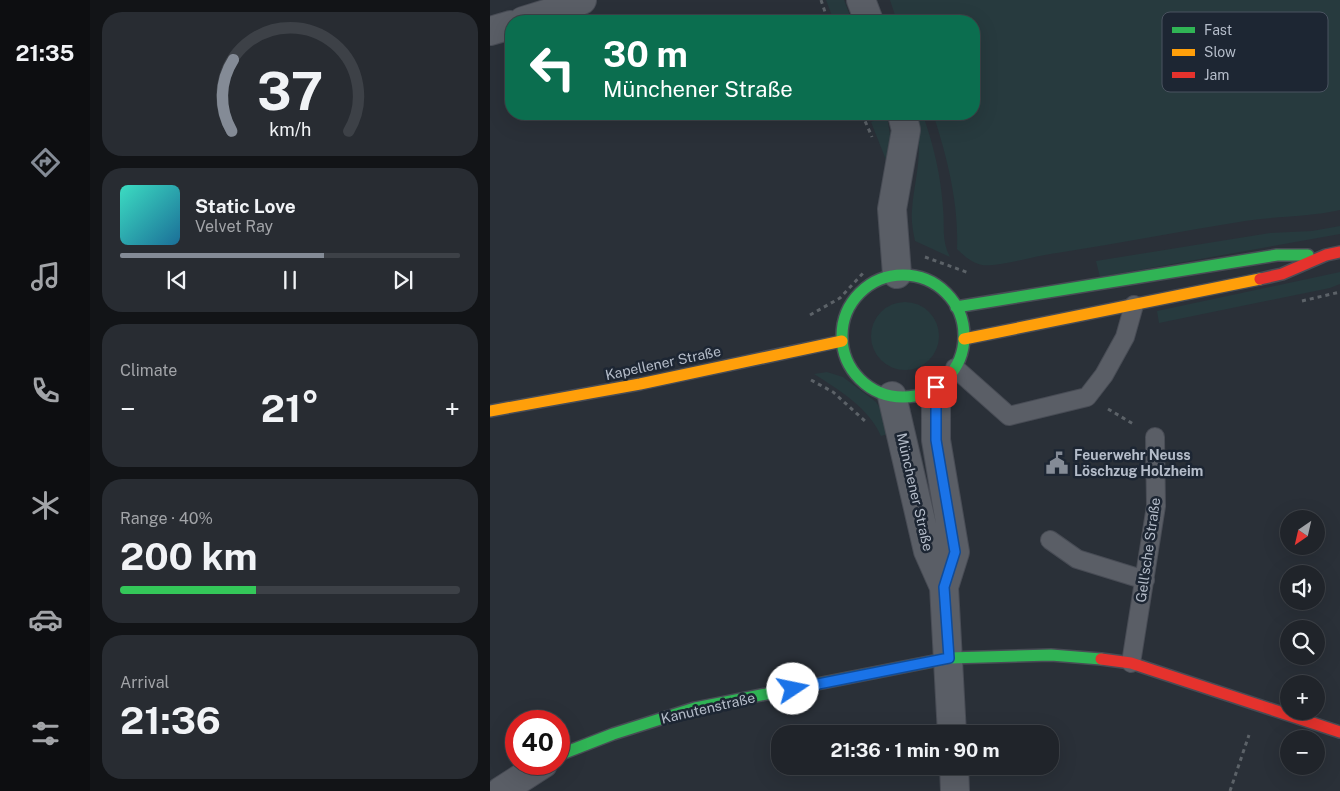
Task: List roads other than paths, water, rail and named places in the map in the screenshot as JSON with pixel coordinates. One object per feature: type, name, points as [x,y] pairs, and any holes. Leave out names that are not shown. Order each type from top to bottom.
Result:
[{"type":"main road","points":[[964,339],[1282,274],[1326,255],[1340,252]]},
{"type":"main road","points":[[956,307],[1277,255],[1326,255]]},
{"type":"main road","points":[[897,274],[930,280],[944,290],[956,307],[964,339],[962,354],[955,368],[936,387],[915,396],[892,396],[880,393],[858,377],[850,366],[842,341],[844,317],[856,296],[874,281],[897,274]]},
{"type":"main road","name":"Kapellener Straße","points":[[490,412],[640,384],[842,341]]},
{"type":"main road","points":[[949,658],[1052,655],[1090,656],[1131,663],[1340,732]]},
{"type":"main road","name":"Kanutenstraße","points":[[570,751],[614,734],[695,708],[949,658]]},
{"type":"street","points":[[542,15],[582,0]]},
{"type":"street","points":[[861,0],[867,15]]},
{"type":"street","points":[[490,31],[505,27]]},
{"type":"street","points":[[897,274],[892,209],[906,130],[904,120]]},
{"type":"street","name":"Münchener Straße","points":[[936,387],[936,440],[955,552],[944,587]]},
{"type":"street","name":"Münchener Straße","points":[[892,396],[928,551],[944,587],[952,725]]},
{"type":"street","points":[[501,791],[526,775]]},
{"type":"street","points":[[954,775],[955,791]]},
{"type":"lane","points":[[955,368],[1009,416],[1087,397],[1104,375],[1125,337],[1134,305]]},
{"type":"lane","name":"Gell'sche Straße","points":[[1131,663],[1156,506],[1155,437]]},
{"type":"lane","points":[[1050,540],[1077,559],[1145,580]]},
{"type":"place","name":"Feuerwehr Neuss Löschzug Holzheim","points":[[1057,463]]}]
